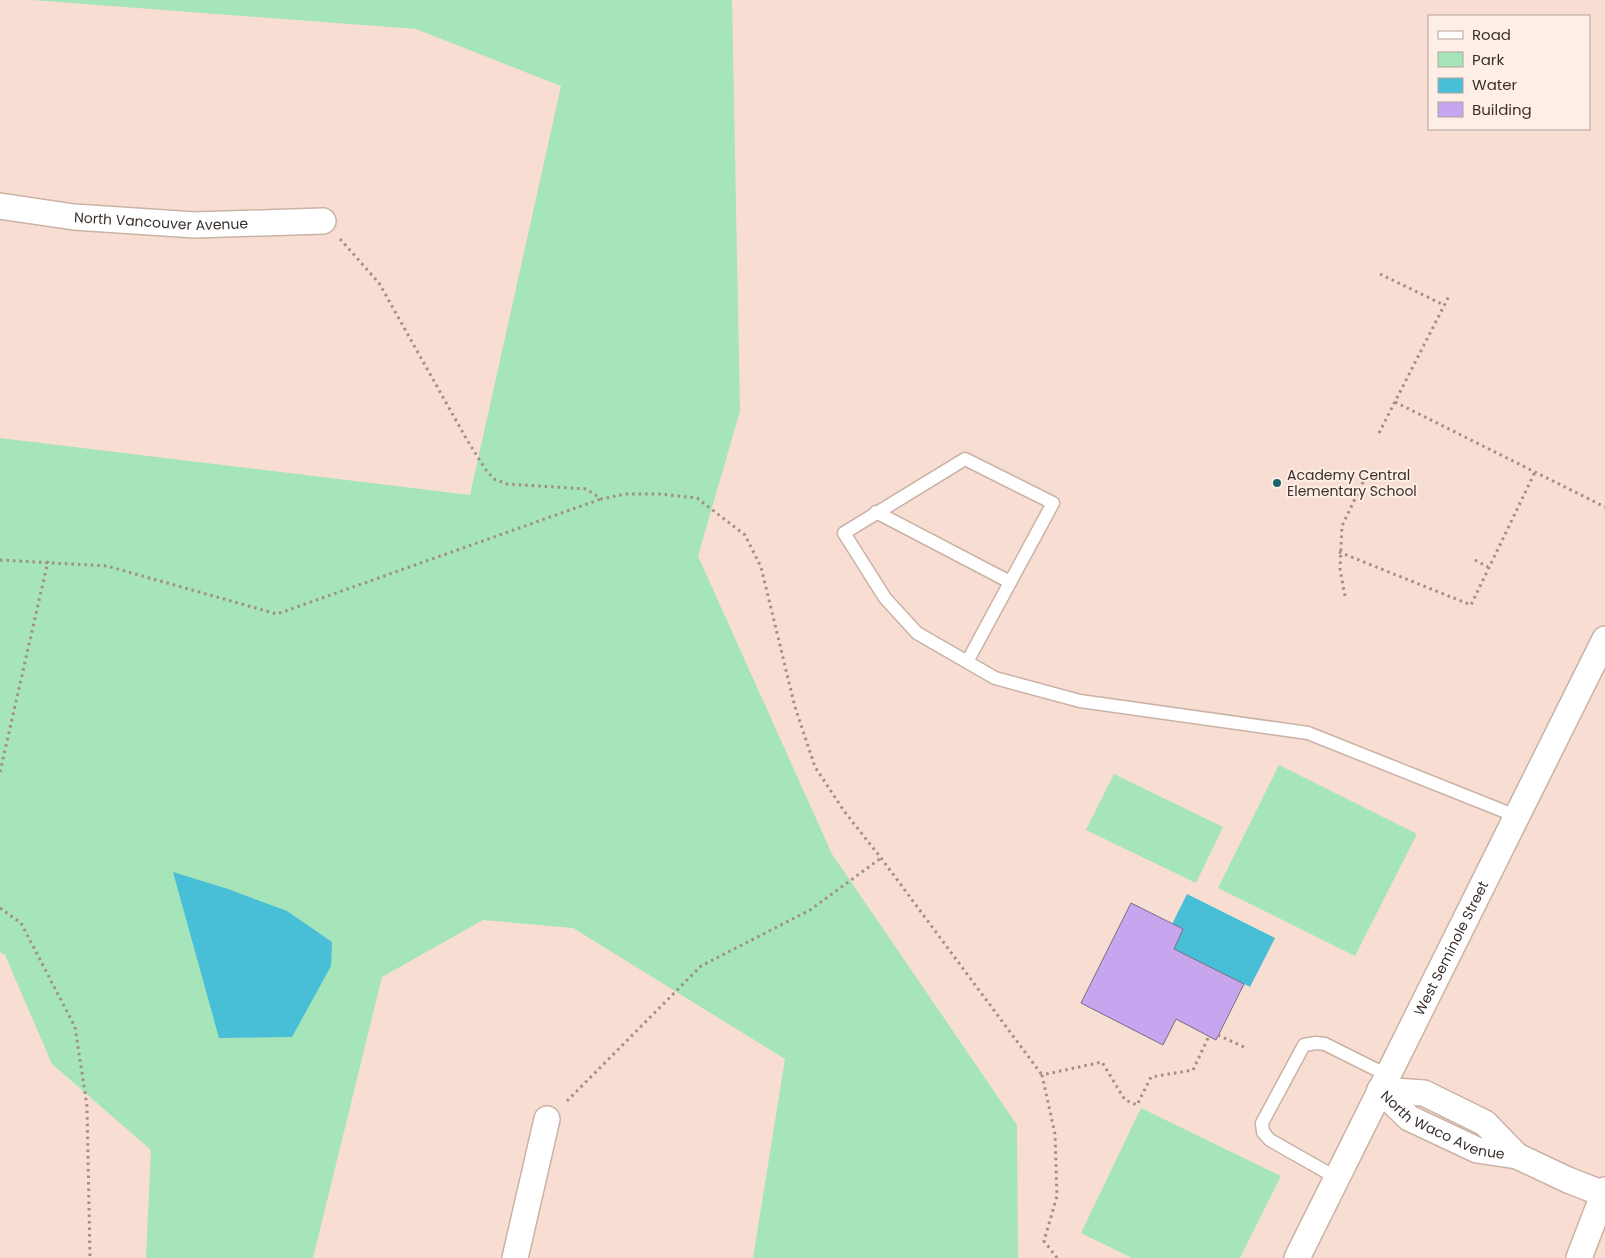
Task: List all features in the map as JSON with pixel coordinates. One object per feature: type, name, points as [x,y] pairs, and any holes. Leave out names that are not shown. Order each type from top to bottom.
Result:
[{"type":"street","name":"North Vancouver Avenue","points":[[0,206],[74,217],[195,225],[324,221]]},
{"type":"street","name":"West Seminole Street","points":[[1297,1258],[1605,639]]},
{"type":"street","name":"North Waco Avenue","points":[[1384,1082],[1424,1093],[1485,1123],[1517,1156],[1568,1180],[1604,1192]]},
{"type":"street","points":[[515,1258],[547,1119]]},
{"type":"street","points":[[1579,1258],[1604,1192]]},
{"type":"lane","points":[[966,662],[1054,502],[965,459],[844,533],[885,598],[918,633],[966,662],[996,678],[1080,701],[1308,733],[1516,816]]},
{"type":"lane","points":[[876,512],[1010,582]]},
{"type":"lane","points":[[1337,1178],[1270,1140],[1263,1132],[1262,1123],[1304,1045],[1325,1044],[1384,1082]]},
{"type":"path","points":[[324,221],[379,283],[467,440],[494,479],[507,484],[586,489],[602,499]]},
{"type":"path","points":[[1380,274],[1444,305]]},
{"type":"path","points":[[1378,433],[1449,296]]},
{"type":"path","points":[[1395,402],[1605,507]]},
{"type":"path","points":[[1339,552],[1471,605],[1535,472]]},
{"type":"path","points":[[1345,596],[1339,552],[1342,526],[1364,480]]},
{"type":"path","points":[[0,560],[48,561],[107,566],[277,614],[602,499],[625,494],[659,494],[697,498],[745,534],[761,568],[795,707],[815,767],[844,811],[1042,1075],[1054,1134],[1058,1196],[1044,1241],[1057,1258]]},
{"type":"path","points":[[1475,560],[1488,567]]},
{"type":"path","points":[[0,772],[48,561]]},
{"type":"path","points":[[547,1119],[597,1073],[701,966],[810,910],[881,858]]},
{"type":"path","points":[[0,908],[21,923],[75,1027],[87,1106],[90,1258]]},
{"type":"path","points":[[1218,1035],[1246,1048]]},
{"type":"path","points":[[1042,1075],[1102,1062],[1125,1100],[1137,1105],[1151,1077],[1193,1070],[1209,1036]]},
{"type":"green space","points":[[32,0],[732,0],[740,411],[698,556],[832,854],[1017,1125],[1018,1258],[753,1258],[785,1059],[573,928],[483,920],[382,977],[313,1258],[146,1258],[151,1150],[52,1064],[5,955],[0,952],[0,438],[470,495],[561,86],[416,29]]},
{"type":"green space","points":[[1279,765],[1417,834],[1355,956],[1218,888]]},
{"type":"green space","points":[[1114,774],[1223,827],[1196,883],[1086,830]]},
{"type":"green space","points":[[1141,1108],[1281,1176],[1240,1258],[1132,1258],[1081,1233]]},
{"type":"water","points":[[173,872],[228,889],[287,911],[332,942],[331,966],[292,1037],[219,1038]]},
{"type":"water","points":[[1187,894],[1275,938],[1250,987],[1174,949],[1183,929],[1172,924]]},
{"type":"building","points":[[1131,903],[1183,929],[1174,949],[1244,984],[1216,1040],[1176,1019],[1163,1045],[1081,1003]]},
{"type":"place","name":"Academy Central Elementary School","points":[[1277,483]]}]
